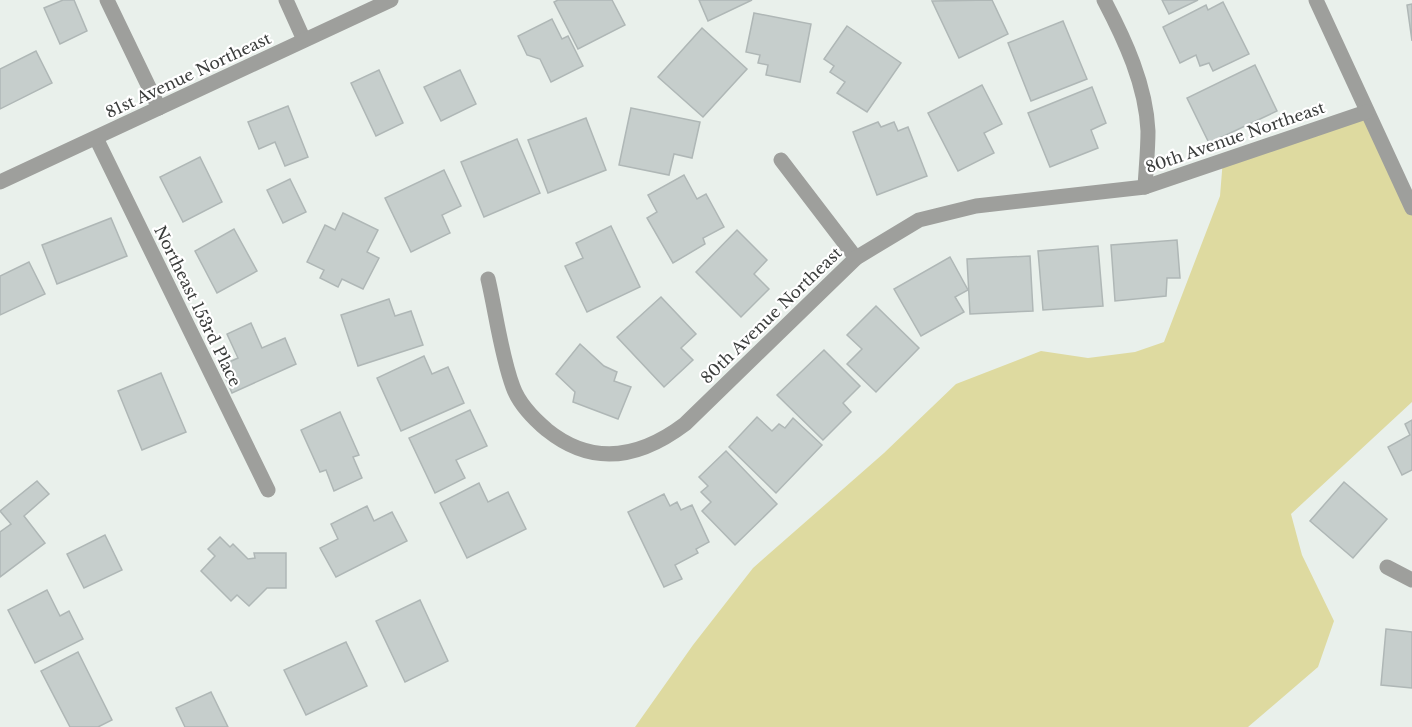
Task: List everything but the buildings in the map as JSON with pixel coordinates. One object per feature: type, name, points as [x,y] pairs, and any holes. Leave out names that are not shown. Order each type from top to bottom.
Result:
[{"type":"street","points":[[107,0],[159,108]]},
{"type":"street","points":[[286,0],[304,40]]},
{"type":"street","name":"81st Avenue Northeast","points":[[0,182],[391,0]]},
{"type":"street","points":[[1104,0],[1124,38],[1140,87],[1148,130],[1145,187]]},
{"type":"street","points":[[1316,0],[1412,208]]},
{"type":"street","name":"80th Avenue Northeast","points":[[488,279],[513,388],[531,417],[563,443],[596,455],[630,453],[663,441],[685,424],[855,258],[919,220],[976,206],[1145,187],[1366,112]]},
{"type":"street","name":"Northeast 153rd Place","points":[[96,138],[268,490]]},
{"type":"street","points":[[781,160],[855,258]]},
{"type":"street","points":[[1387,567],[1412,580]]},
{"type":"shaded area","points":[[1366,112],[1412,208],[1412,402],[1291,514],[1302,555],[1334,621],[1318,667],[1248,727],[635,727],[693,645],[753,568],[884,453],[956,384],[1041,351],[1088,358],[1135,352],[1164,342],[1220,196],[1223,159]]}]
